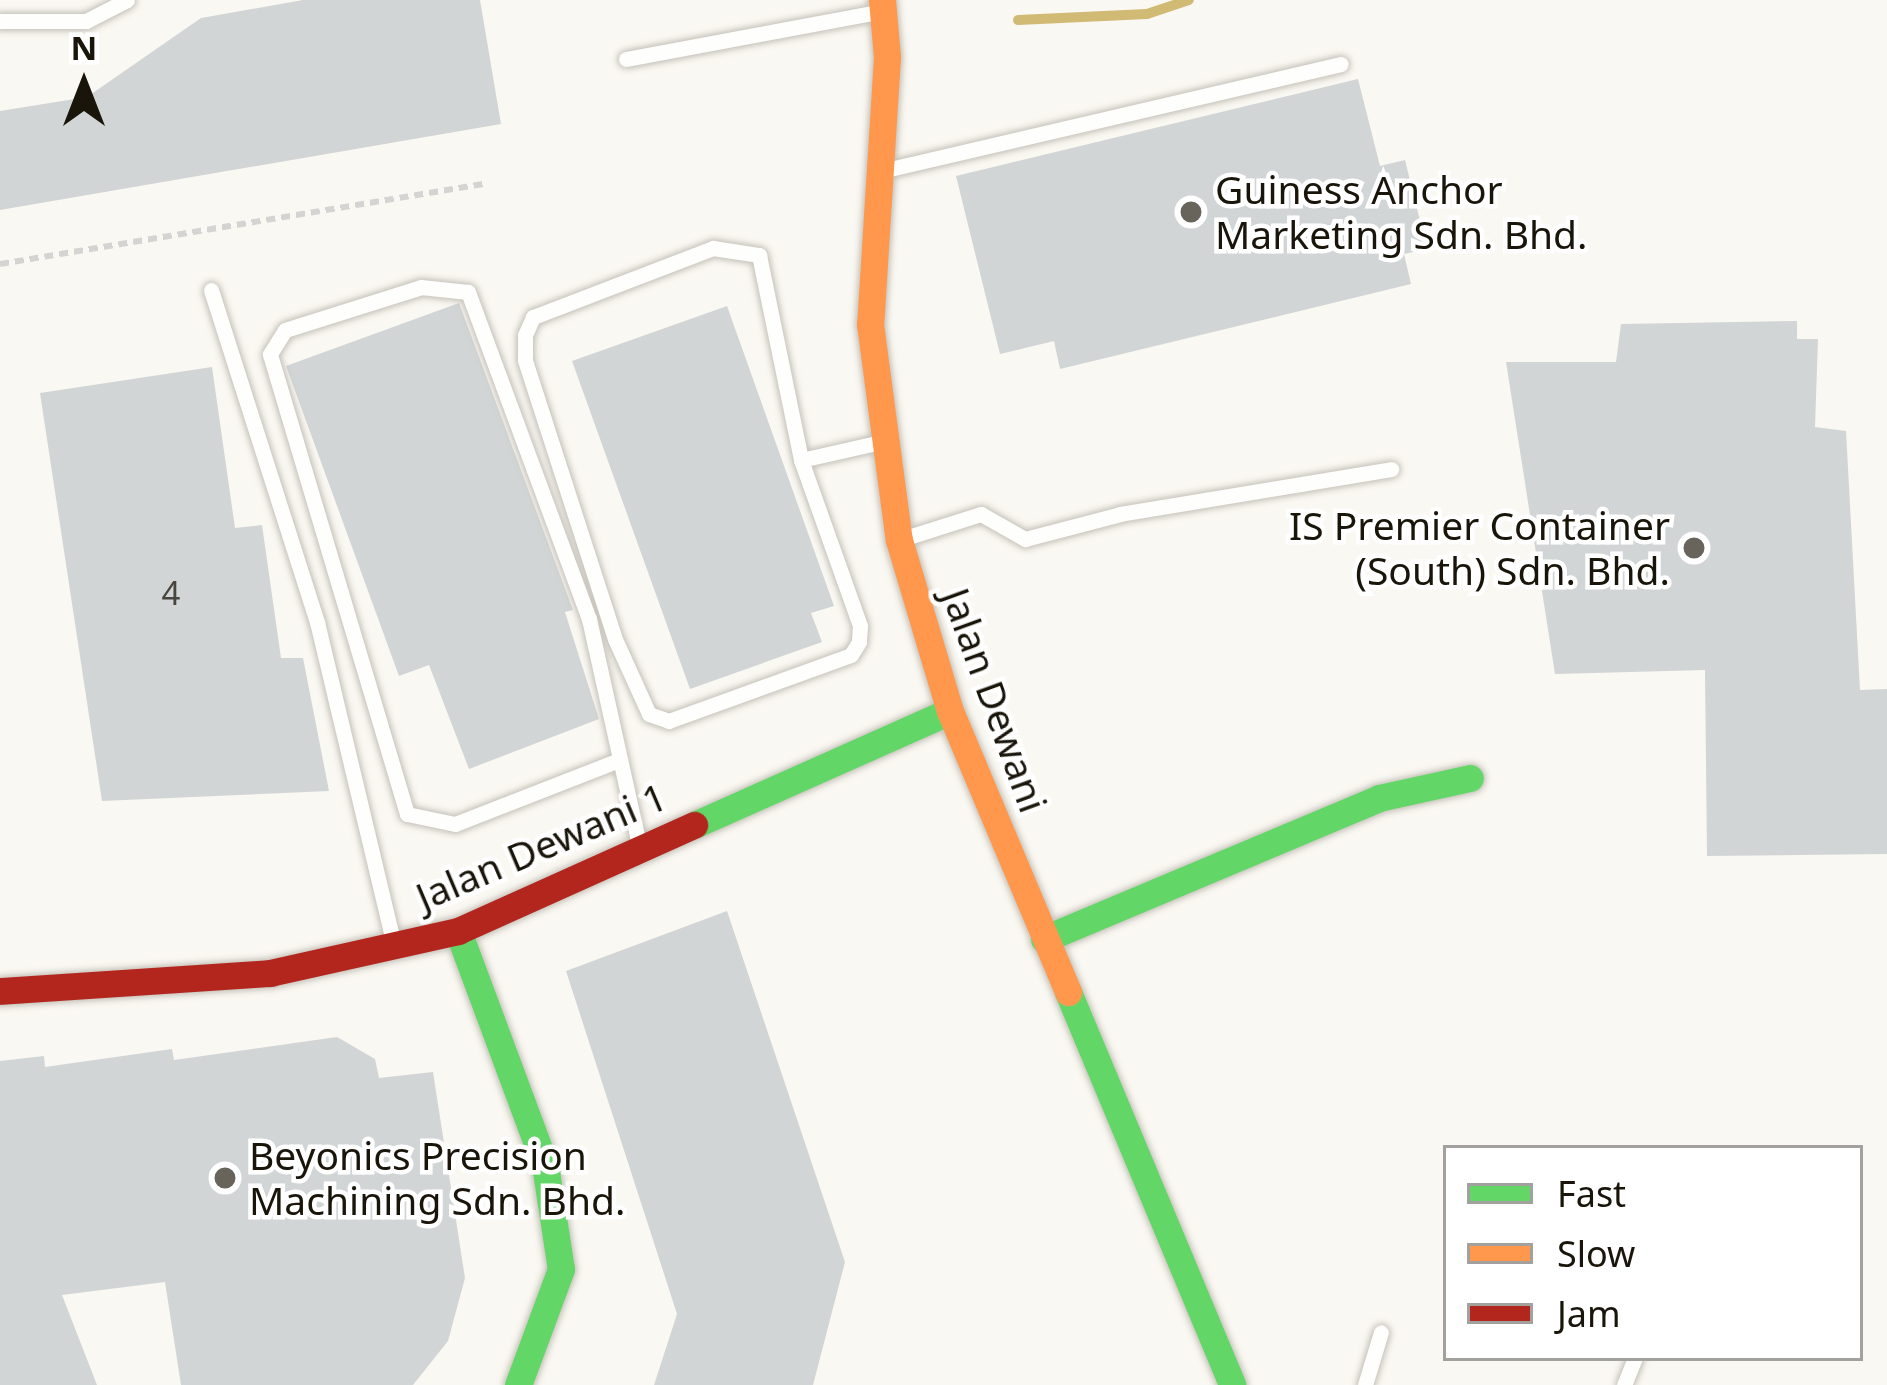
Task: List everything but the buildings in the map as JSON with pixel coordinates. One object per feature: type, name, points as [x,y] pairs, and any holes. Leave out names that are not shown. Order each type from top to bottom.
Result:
[{"type":"street","name":"Jalan Dewani","points":[[882,6],[886,57],[870,324],[880,442],[899,541],[950,711],[1232,1385]]},
{"type":"street","name":"Jalan Dewani 1","points":[[0,992],[270,973],[458,931],[950,711]]},
{"type":"street","points":[[1044,939],[1379,798],[1471,778]]},
{"type":"street","points":[[458,931],[545,1165],[561,1269],[518,1385]]},
{"type":"lane","points":[[0,21],[86,21],[127,0]]},
{"type":"lane","points":[[626,59],[882,6]]},
{"type":"lane","points":[[878,172],[1341,64]]},
{"type":"lane","points":[[713,248],[759,255],[801,460],[860,626],[851,656],[669,721],[649,714],[615,640],[525,360],[533,317],[713,248]]},
{"type":"lane","points":[[619,760],[455,824],[407,814],[270,354],[285,330],[421,287],[468,292],[589,619],[640,848]]},
{"type":"lane","points":[[211,290],[317,622],[395,946]]},
{"type":"lane","points":[[801,460],[880,442]]},
{"type":"lane","points":[[899,541],[981,514],[1025,539],[1120,514],[1390,470]]},
{"type":"lane","points":[[1365,1385],[1381,1332]]},
{"type":"path","points":[[0,264],[487,183]]},
{"type":"waterway","points":[[1018,20],[1147,14],[1189,0]]},
{"type":"traffic: fast","points":[[694,825],[950,711]]},
{"type":"traffic: fast","points":[[1044,939],[1379,798],[1470,778]]},
{"type":"traffic: fast","points":[[458,931],[545,1165],[561,1269],[518,1385]]},
{"type":"traffic: fast","points":[[1068,992],[1232,1385]]},
{"type":"traffic: slow","points":[[882,0],[887,57],[870,324],[899,540],[950,711],[1068,992]]},
{"type":"traffic: jam","points":[[0,991],[270,973],[458,931],[694,825]]},
{"type":"place","name":"Guiness Anchor Marketing Sdn. Bhd.","points":[[1191,212]]},
{"type":"place","name":"IS Premier Container (South) Sdn. Bhd.","points":[[1694,548]]},
{"type":"place","name":"Beyonics Precision Machining Sdn. Bhd.","points":[[225,1178]]}]
